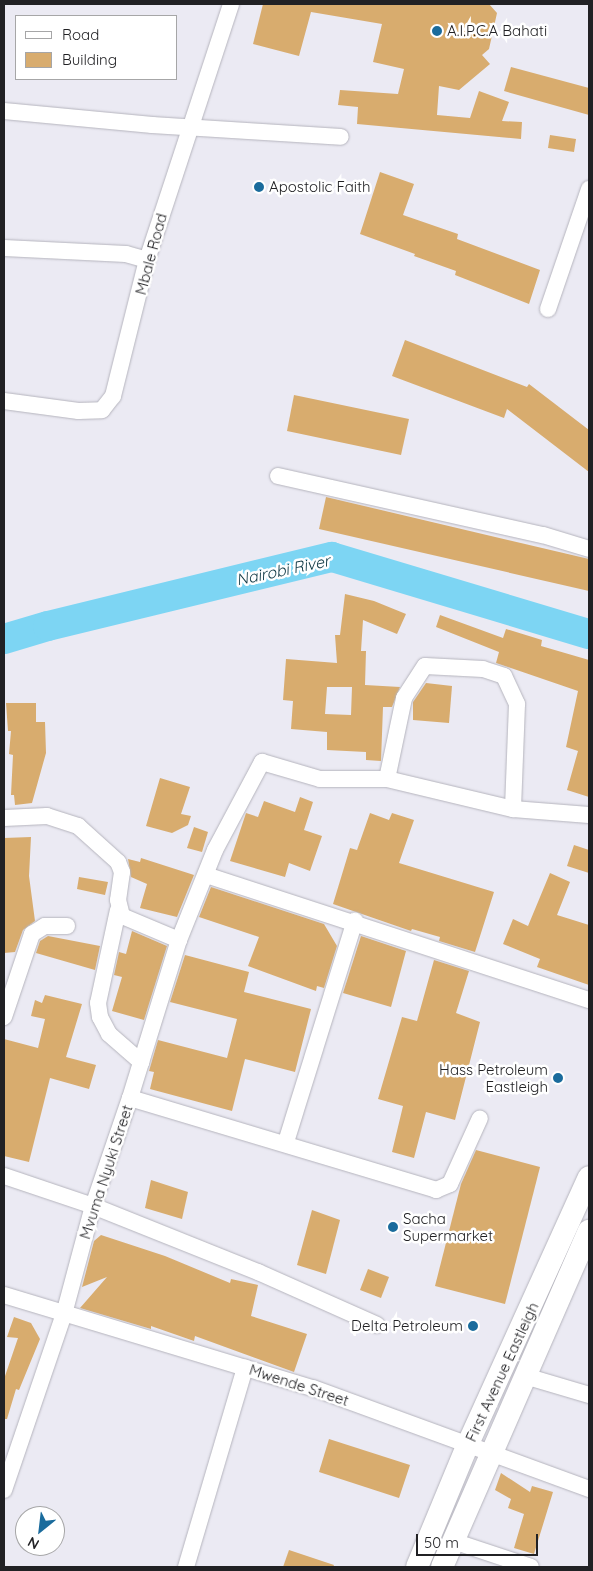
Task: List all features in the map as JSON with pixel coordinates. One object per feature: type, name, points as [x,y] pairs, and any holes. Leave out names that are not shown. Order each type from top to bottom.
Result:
[{"type":"main road","name":"First Avenue Eastleigh","points":[[417,1567],[467,1446],[589,1177]]},
{"type":"main road","name":"First Avenue Eastleigh","points":[[442,1567],[589,1231]]},
{"type":"street","name":"Mbale Road","points":[[4,401],[78,411],[102,410],[113,396],[147,260],[189,127],[231,4]]},
{"type":"street","points":[[4,111],[189,127],[341,137]]},
{"type":"street","points":[[548,309],[589,189]]},
{"type":"street","points":[[4,248],[126,254],[147,260]]},
{"type":"street","points":[[278,476],[543,534],[589,548]]},
{"type":"street","points":[[387,779],[404,698],[425,666],[483,669],[504,676],[517,704],[513,809]]},
{"type":"street","points":[[130,1098],[179,940],[215,850],[262,762],[320,779],[387,779],[513,809],[589,815]]},
{"type":"street","points":[[4,818],[47,816],[66,820],[96,840],[118,862],[122,872],[118,910],[98,1003],[100,1017],[109,1034],[141,1062]]},
{"type":"street","points":[[206,875],[355,921],[589,1000]]},
{"type":"street","points":[[118,910],[128,920],[179,940]]},
{"type":"street","points":[[286,1142],[355,921]]},
{"type":"street","points":[[4,1017],[32,934],[45,926],[67,926]]},
{"type":"street","name":"Mvuma Nyuki Street","points":[[4,1490],[7,1466],[64,1314],[93,1206],[130,1098],[286,1142],[436,1190],[444,1189],[456,1172],[480,1118]]},
{"type":"street","points":[[4,1176],[93,1206],[258,1272],[377,1325]]},
{"type":"street","name":"Mwende Street","points":[[4,1295],[313,1388],[490,1455],[589,1489]]},
{"type":"street","points":[[186,1567],[244,1368]]},
{"type":"street","points":[[525,1376],[589,1395]]},
{"type":"street","points":[[453,1541],[531,1567]]},
{"type":"building","points":[[263,4],[489,4],[497,13],[489,49],[482,55],[490,64],[459,90],[439,86],[437,115],[470,118],[479,91],[509,102],[502,121],[522,122],[521,139],[357,124],[358,107],[338,105],[340,90],[398,94],[404,69],[373,62],[382,24],[311,12],[299,56],[253,44]]},
{"type":"building","points":[[511,67],[589,88],[589,115],[504,91]]},
{"type":"building","points":[[550,135],[576,139],[574,152],[548,148]]},
{"type":"building","points":[[380,172],[414,184],[403,215],[458,234],[457,239],[540,270],[529,304],[455,275],[456,271],[414,256],[415,254],[360,234]]},
{"type":"building","points":[[405,340],[527,387],[529,384],[589,430],[589,472],[507,409],[504,418],[392,376]]},
{"type":"building","points":[[294,395],[409,419],[401,455],[287,431]]},
{"type":"building","points":[[326,497],[589,559],[589,591],[319,529]]},
{"type":"building","points":[[345,594],[374,601],[406,614],[397,634],[363,620],[361,651],[366,651],[365,685],[400,687],[392,707],[383,707],[381,761],[366,760],[366,752],[327,750],[327,732],[291,729],[293,701],[283,700],[286,659],[337,663],[335,635],[340,635]],"holes":[[[327,687],[352,687],[351,715],[325,714]]]},
{"type":"building","points":[[440,615],[503,638],[506,629],[542,640],[541,646],[589,660],[589,797],[567,790],[578,751],[566,747],[578,691],[496,663],[499,652],[436,627]]},
{"type":"building","points":[[426,683],[452,686],[449,723],[413,720],[413,702]]},
{"type":"building","points":[[6,703],[36,703],[36,722],[45,722],[46,753],[32,803],[15,805],[14,795],[11,795],[13,755],[9,754],[11,731],[8,731]]},
{"type":"building","points":[[160,778],[190,787],[181,814],[191,816],[188,825],[172,833],[146,826]]},
{"type":"building","points":[[300,797],[313,802],[304,830],[322,836],[310,871],[289,863],[285,877],[230,861],[246,813],[258,817],[264,801],[295,812]]},
{"type":"building","points":[[370,813],[389,820],[392,813],[414,820],[399,863],[494,892],[475,952],[439,941],[440,937],[412,929],[411,931],[333,904],[350,848],[357,850]]},
{"type":"building","points":[[194,827],[208,832],[202,852],[187,848]]},
{"type":"building","points":[[31,837],[29,876],[35,921],[23,930],[15,952],[4,953],[4,838]]},
{"type":"building","points":[[574,845],[589,850],[589,873],[567,866]]},
{"type":"building","points":[[141,858],[194,875],[177,917],[140,908],[147,884],[131,877],[128,859],[140,862]]},
{"type":"building","points":[[550,873],[570,882],[557,915],[589,925],[589,985],[537,967],[540,959],[503,944],[513,919],[528,926]]},
{"type":"building","points":[[79,877],[108,882],[105,895],[77,889]]},
{"type":"building","points":[[211,887],[324,924],[337,946],[324,988],[317,986],[316,991],[248,966],[259,937],[199,917]]},
{"type":"building","points":[[132,931],[167,946],[144,1020],[112,1011],[122,977],[114,975],[119,952],[126,954]]},
{"type":"building","points":[[48,936],[100,946],[95,970],[36,953],[40,941]]},
{"type":"building","points":[[361,936],[406,951],[391,1007],[343,993]]},
{"type":"building","points":[[185,955],[249,972],[244,992],[311,1009],[295,1072],[245,1059],[232,1111],[150,1089],[154,1072],[149,1071],[158,1040],[227,1058],[237,1019],[170,1002]]},
{"type":"building","points":[[434,960],[469,971],[456,1013],[480,1022],[455,1120],[426,1112],[414,1158],[392,1152],[403,1106],[378,1099],[402,1017],[417,1021]]},
{"type":"building","points":[[45,995],[82,1004],[66,1057],[96,1065],[89,1089],[50,1078],[29,1162],[4,1156],[4,1039],[38,1048],[45,1019],[31,1016],[35,1000],[42,1003]]},
{"type":"building","points":[[476,1150],[540,1167],[505,1304],[435,1286],[461,1184]]},
{"type":"building","points":[[151,1180],[188,1192],[182,1219],[145,1208]]},
{"type":"building","points":[[312,1210],[340,1220],[326,1274],[297,1265]]},
{"type":"building","points":[[101,1235],[165,1256],[230,1283],[231,1279],[258,1285],[251,1316],[307,1334],[294,1372],[195,1336],[194,1341],[151,1326],[151,1329],[80,1308],[107,1277],[82,1287],[94,1241]]},
{"type":"building","points":[[368,1269],[389,1277],[381,1298],[360,1290]]},
{"type":"building","points":[[14,1317],[31,1323],[40,1339],[19,1390],[16,1389],[7,1419],[4,1419],[4,1379],[18,1338],[7,1337]]},
{"type":"building","points":[[329,1439],[410,1465],[399,1498],[319,1472]]},
{"type":"building","points":[[501,1473],[530,1492],[532,1486],[553,1492],[534,1554],[514,1548],[524,1514],[508,1508],[511,1499],[495,1490]]},
{"type":"building","points":[[289,1550],[334,1565],[333,1567],[283,1567]]},
{"type":"waterway","name":"Nairobi River","points":[[4,639],[48,626],[332,557],[589,634]]},
{"type":"place","name":"A.I.P.C.A Bahati","points":[[437,31]]},
{"type":"place","name":"Apostolic Faith","points":[[259,187]]},
{"type":"place","name":"Hass Petroleum Eastleigh","points":[[558,1078]]},
{"type":"place","name":"Sacha Supermarket","points":[[393,1227]]},
{"type":"place","name":"Delta Petroleum","points":[[473,1326]]}]
